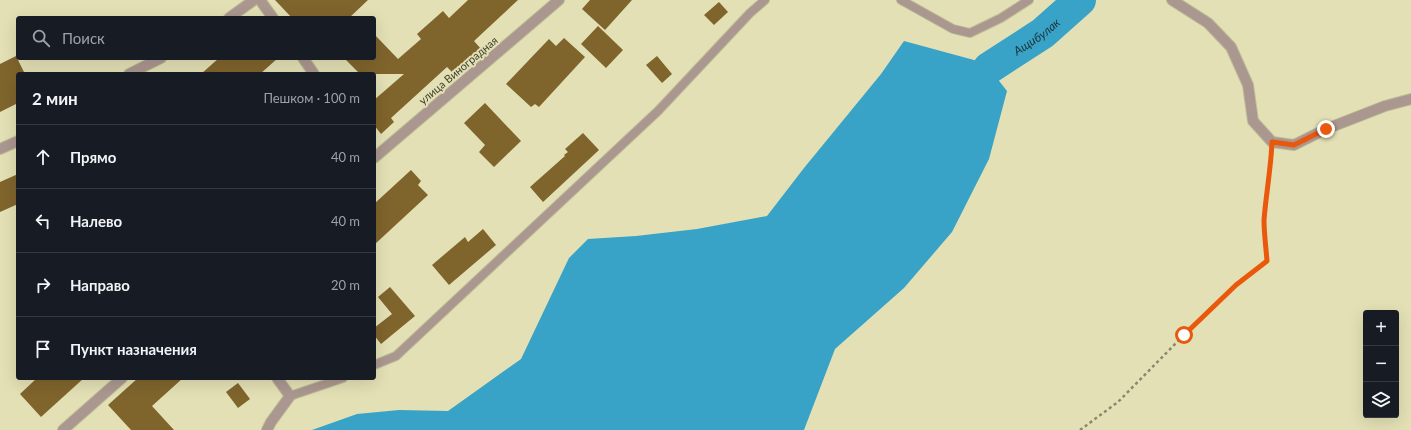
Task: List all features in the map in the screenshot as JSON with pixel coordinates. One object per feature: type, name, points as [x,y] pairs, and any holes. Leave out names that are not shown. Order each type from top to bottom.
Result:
[{"type":"street","points":[[232,16],[254,0]]},
{"type":"street","points":[[260,0],[272,16]]},
{"type":"street","name":"улица Виноградная","points":[[376,155],[559,0]]},
{"type":"street","points":[[1172,0],[1208,23],[1231,47],[1248,85],[1252,121],[1272,142],[1294,145],[1326,129],[1386,106],[1411,99]]},
{"type":"street","points":[[133,72],[157,60]]},
{"type":"street","points":[[304,60],[313,72]]},
{"type":"street","points":[[0,149],[16,142]]},
{"type":"street","points":[[63,430],[120,380]]},
{"type":"street","points":[[267,430],[290,396],[278,380]]},
{"type":"lane","points":[[376,364],[396,356],[577,188],[658,111],[750,13],[765,0]]},
{"type":"lane","points":[[901,0],[953,29],[970,33],[1001,18],[1029,0]]},
{"type":"lane","points":[[290,396],[337,380]]},
{"type":"path","points":[[1080,430],[1118,402],[1236,285],[1267,261],[1264,222],[1272,142]]},
{"type":"water","points":[[904,41],[985,63],[1007,91],[989,159],[952,232],[904,288],[835,349],[804,430],[312,430],[357,414],[399,410],[448,411],[521,359],[569,258],[588,239],[636,236],[697,229],[767,216],[881,74]]},
{"type":"building","points":[[275,0],[368,0],[351,16],[290,16]]},
{"type":"building","points":[[468,0],[518,0],[474,41],[482,50],[455,75],[447,67],[391,118],[394,122],[381,134],[376,128],[376,98],[404,74],[376,74],[376,72],[358,72],[346,60],[376,60],[376,36],[398,59],[421,39],[417,34],[443,11],[449,18]]},
{"type":"building","points":[[590,0],[632,0],[605,30],[582,9]]},
{"type":"building","points":[[719,2],[728,12],[714,25],[704,15]]},
{"type":"building","points":[[598,26],[623,50],[606,68],[581,44]]},
{"type":"building","points":[[564,38],[585,57],[539,107],[535,104],[531,107],[506,84],[549,39],[556,46]]},
{"type":"building","points":[[16,56],[16,60],[18,60],[24,72],[16,72],[16,104],[0,112],[0,64]]},
{"type":"building","points":[[657,56],[672,74],[662,83],[646,65]]},
{"type":"building","points":[[217,60],[276,60],[262,72],[203,72]]},
{"type":"building","points":[[485,103],[521,141],[494,167],[479,152],[485,145],[464,123]]},
{"type":"building","points":[[583,133],[599,150],[543,202],[530,187],[565,156],[564,155],[568,152],[565,149]]},
{"type":"building","points":[[411,170],[421,181],[418,185],[428,195],[376,243],[376,202]]},
{"type":"building","points":[[16,175],[16,205],[0,212],[0,182]]},
{"type":"building","points":[[483,229],[496,245],[449,285],[432,265],[465,237],[468,242]]},
{"type":"building","points":[[390,287],[415,316],[381,344],[376,338],[376,326],[392,314],[378,297]]},
{"type":"building","points":[[35,380],[82,380],[41,417],[20,394]]},
{"type":"building","points":[[136,380],[181,380],[152,406],[174,430],[131,430],[108,405]]},
{"type":"building","points":[[238,383],[250,399],[238,408],[226,392]]},
{"type":"waterway","name":"Ащибулак","points":[[989,68],[1043,33],[1080,0]]},
{"type":"route","points":[[1184,335],[1236,285],[1267,261],[1264,222],[1272,142],[1294,145],[1326,129]]}]
